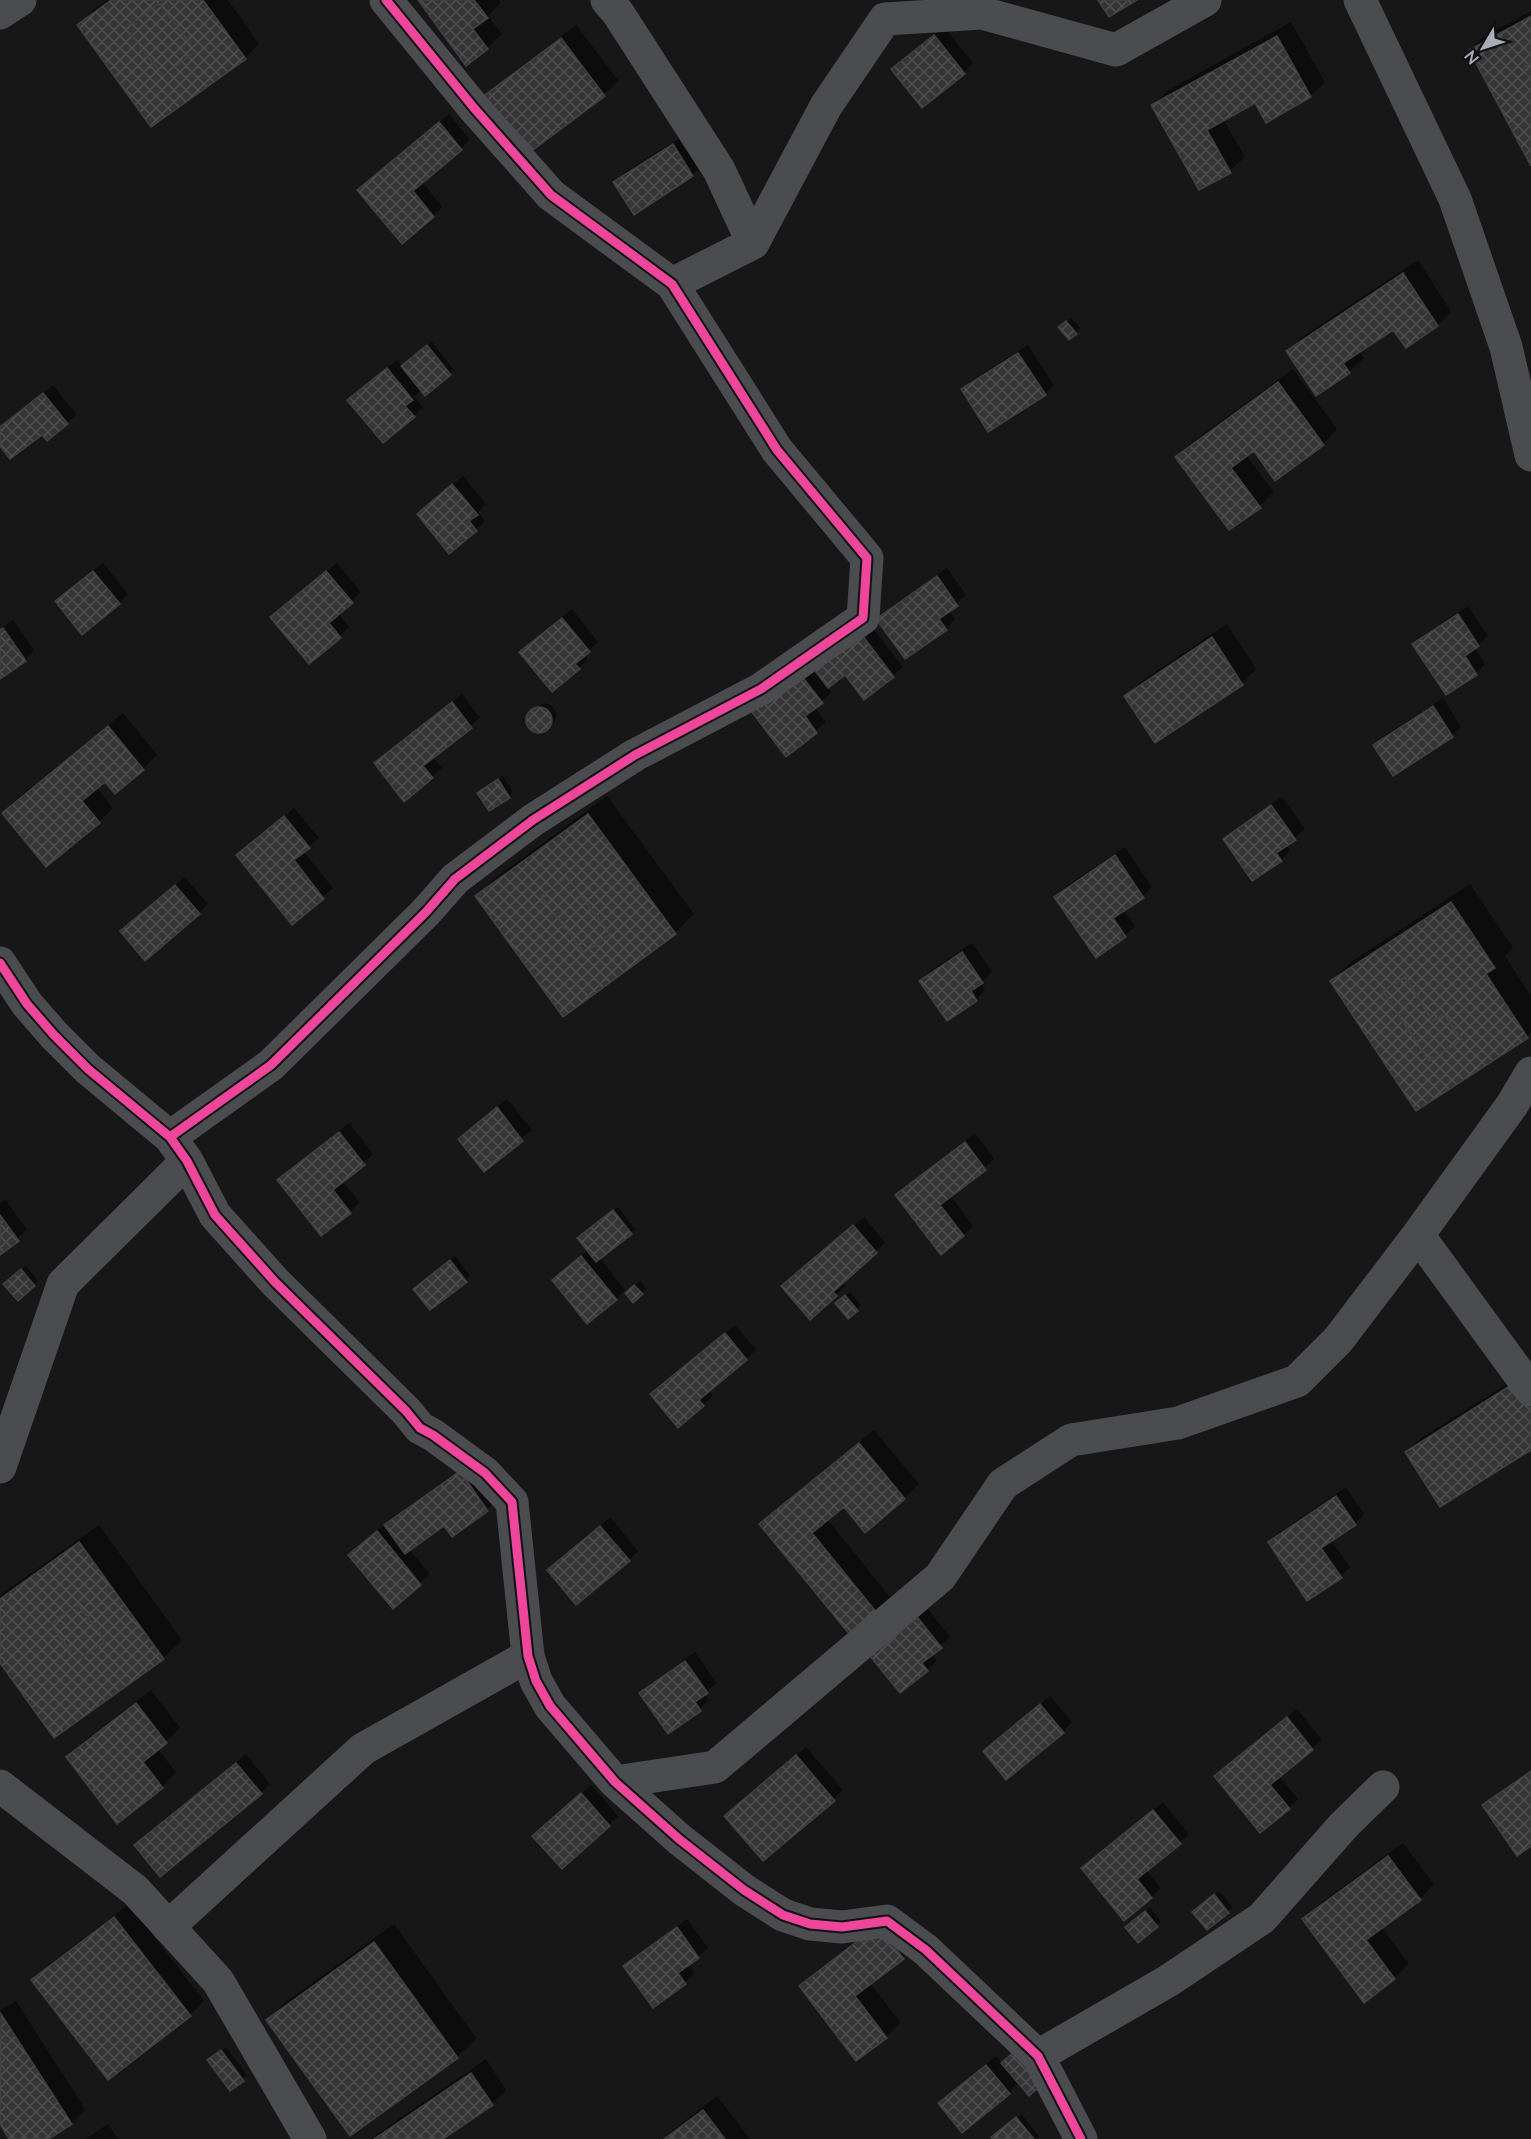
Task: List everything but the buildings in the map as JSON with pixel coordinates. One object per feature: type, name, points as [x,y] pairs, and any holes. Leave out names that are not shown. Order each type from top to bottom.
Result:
[{"type":"street","points":[[0,13],[20,0]]},
{"type":"street","points":[[0,1467],[63,1284],[178,1149],[271,1065],[426,912],[454,879],[516,833],[635,755],[762,689],[862,618],[867,558],[777,450],[672,284],[551,195],[474,108],[386,0]]},
{"type":"street","points":[[607,0],[618,13],[719,170],[753,243]]},
{"type":"street","points":[[672,284],[753,243],[826,106],[885,19],[982,13],[1116,50],[1205,0]]},
{"type":"street","points":[[1354,1],[1455,199],[1506,347],[1531,455]]},
{"type":"street","points":[[0,963],[27,1004],[54,1035],[88,1069],[178,1149],[215,1215],[275,1282],[406,1411],[420,1428],[485,1473],[512,1502],[528,1656],[536,1681],[550,1706],[615,1782],[679,1839],[744,1890],[783,1915],[810,1924],[842,1927],[887,1921],[926,1950],[1038,2056],[1081,2139]]},
{"type":"street","points":[[615,1782],[715,1767],[940,1577],[1004,1484],[1071,1440],[1179,1423],[1297,1381],[1338,1340],[1418,1235],[1512,1105],[1531,1073]]},
{"type":"street","points":[[1418,1235],[1531,1390]]},
{"type":"street","points":[[168,1927],[363,1749],[528,1656]]},
{"type":"street","points":[[0,1786],[135,1890],[218,1981],[310,2139]]},
{"type":"street","points":[[1038,2056],[1168,1980],[1263,1918],[1344,1826],[1383,1787]]},
{"type":"cycle path","points":[[170,1137],[271,1065],[426,912],[455,879],[533,820],[635,755],[761,689],[863,618],[867,558],[777,450],[672,284],[551,195],[474,108],[386,0]]},
{"type":"cycle path","points":[[0,963],[27,1004],[54,1035],[88,1069],[170,1137],[187,1161],[215,1215],[275,1282],[406,1411],[420,1428],[485,1473],[512,1502],[528,1656],[536,1681],[550,1706],[615,1782],[679,1839],[744,1890],[783,1915],[810,1924],[842,1927],[887,1921],[926,1950],[1038,2056],[1081,2139]]}]
